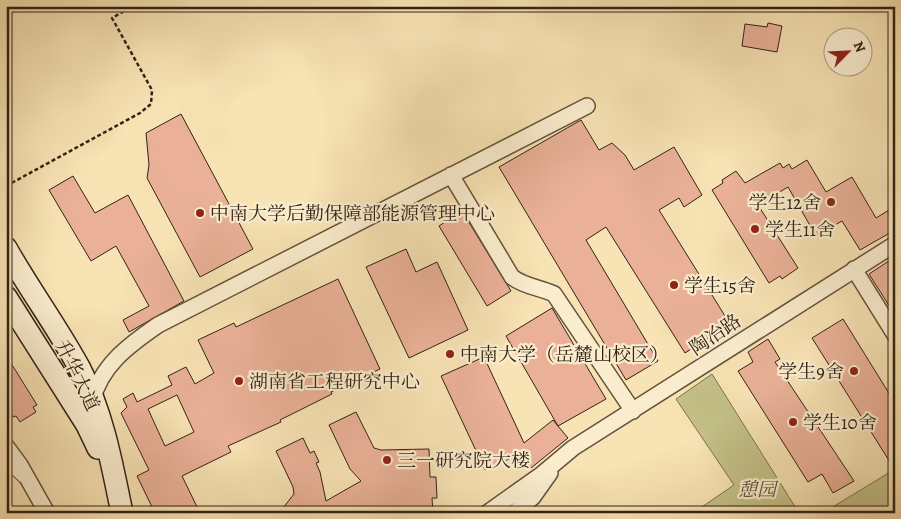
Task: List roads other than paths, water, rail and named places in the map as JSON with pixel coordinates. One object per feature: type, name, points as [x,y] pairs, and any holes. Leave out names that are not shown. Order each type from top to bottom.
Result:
[{"type":"street","points":[[87,425],[92,399],[99,382],[113,361],[127,347],[158,325],[587,106]]},
{"type":"street","points":[[451,175],[512,277],[522,285],[541,288],[554,294],[633,411]]},
{"type":"street","name":"陶冶路","points":[[487,513],[556,463],[573,448],[895,244]]},
{"type":"street","name":"升华大道","points":[[6,248],[28,288],[76,363],[92,399],[104,432],[122,513]]},
{"type":"street","points":[[854,269],[895,335]]},
{"type":"street","name":"升华大道","points":[[6,297],[87,425],[102,457],[114,513]]},
{"type":"street","points":[[6,446],[47,513]]},
{"type":"street","points":[[514,513],[533,497],[556,463]]},
{"type":"lane","points":[[6,463],[34,490]]},
{"type":"place","name":"学生12舍","points":[[831,202]]},
{"type":"place","name":"中南大学后勤保障部能源管理中心","points":[[200,213]]},
{"type":"place","name":"学生11舍","points":[[755,229]]},
{"type":"place","name":"学生15舍","points":[[674,285]]},
{"type":"place","name":"中南大学（岳麓山校区）","points":[[450,354]]},
{"type":"place","name":"学生9舍","points":[[854,371]]},
{"type":"place","name":"湖南省工程研究中心","points":[[239,381]]},
{"type":"place","name":"学生10舍","points":[[793,422]]},
{"type":"place","name":"三一研究院大楼","points":[[387,460]]},
{"type":"park label","name":"憩园","points":[[757,489]]}]
